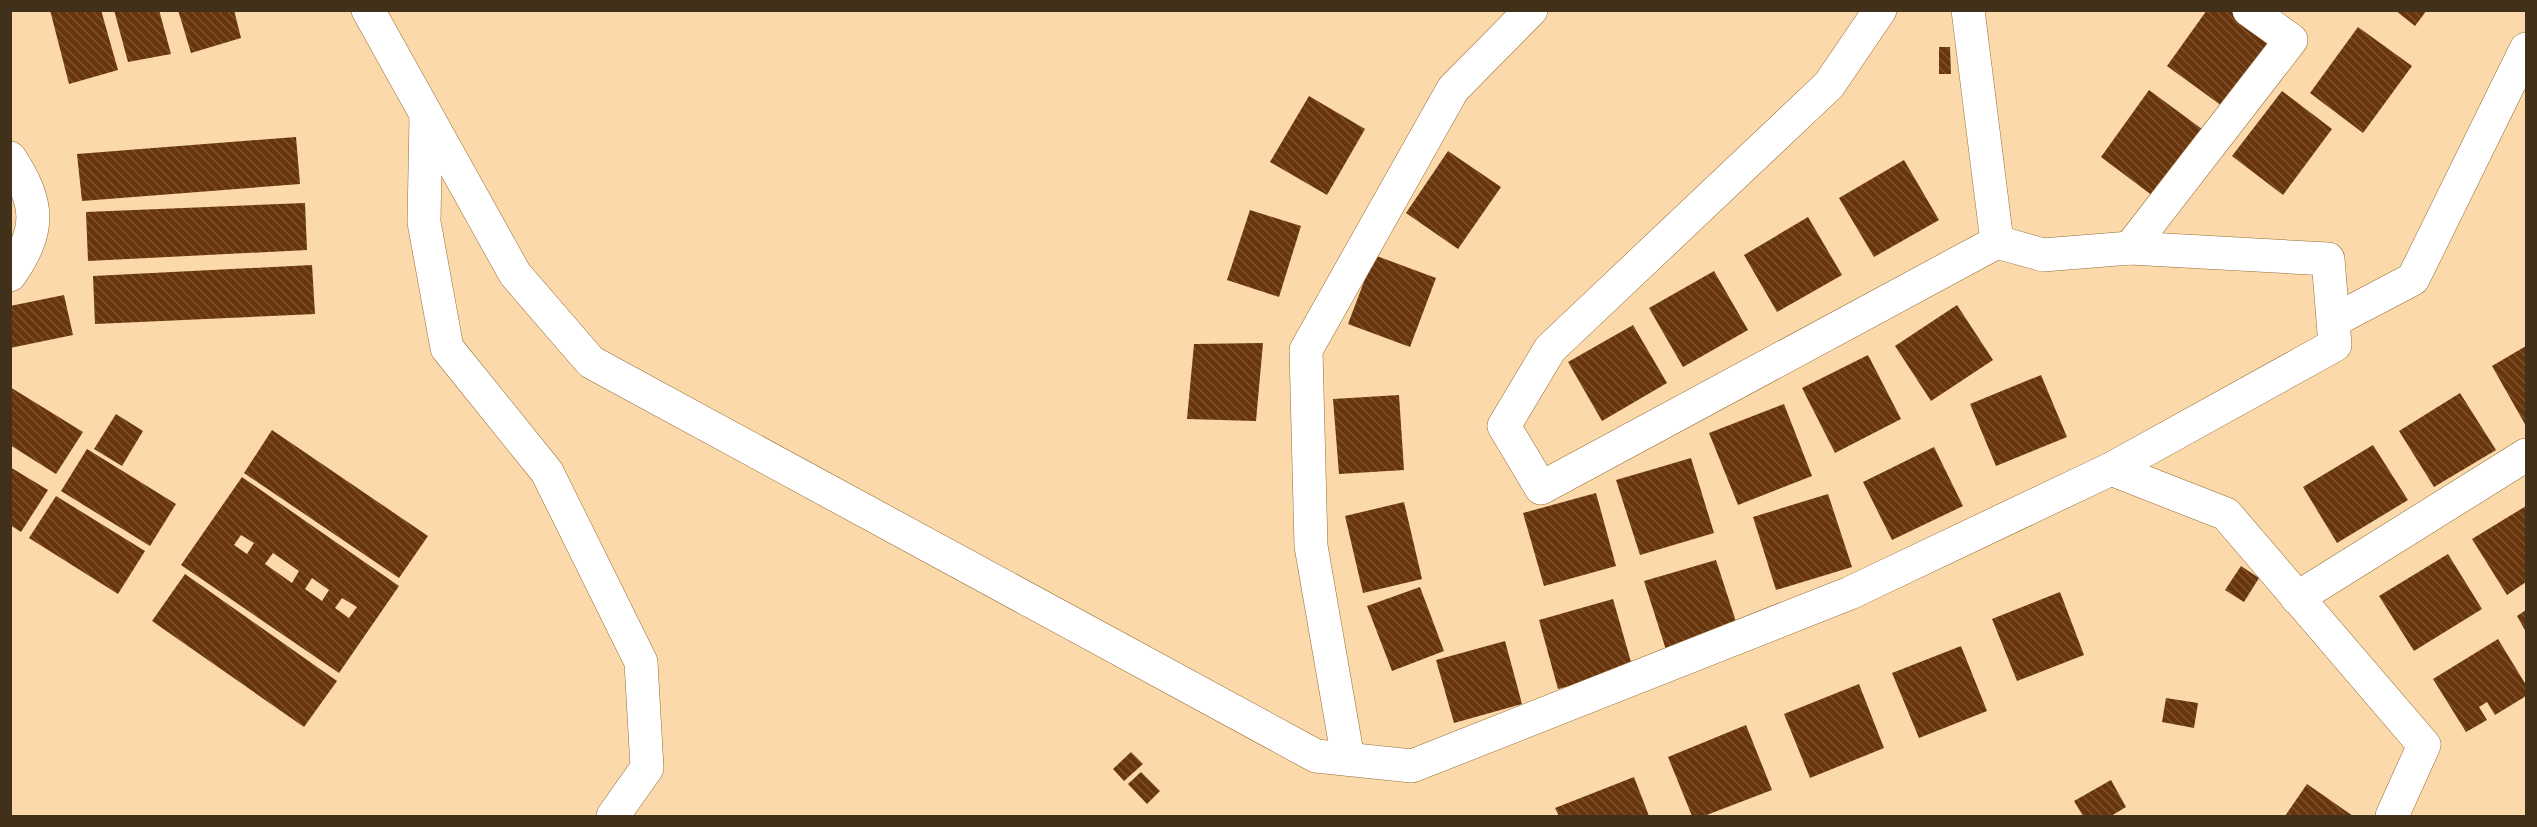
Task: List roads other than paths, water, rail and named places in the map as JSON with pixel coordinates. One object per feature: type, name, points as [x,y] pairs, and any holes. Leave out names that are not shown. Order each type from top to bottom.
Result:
[{"type":"street","points":[[368,10],[515,274],[591,362],[1316,756],[1412,766],[1850,593],[2111,469],[2335,345],[2335,320],[2328,259],[2130,248],[2043,255],[1997,242],[1541,488],[1504,426],[1550,349],[1829,86],[1880,10]]},
{"type":"street","points":[[1348,759],[1311,546],[1306,350],[1453,89],[1531,10]]},
{"type":"street","points":[[1968,10],[1997,242]]},
{"type":"street","points":[[2130,248],[2290,40],[2249,10]]},
{"type":"street","points":[[2335,320],[2413,279],[2526,49]]},
{"type":"street","points":[[426,114],[424,222],[447,348],[547,471],[641,662],[647,768],[613,816]]},
{"type":"street","points":[[10,158],[27,185],[34,215],[27,250],[10,275]]},
{"type":"street","points":[[2297,598],[2526,456]]},
{"type":"street","points":[[2111,469],[2226,514],[2424,745],[2392,816]]}]
